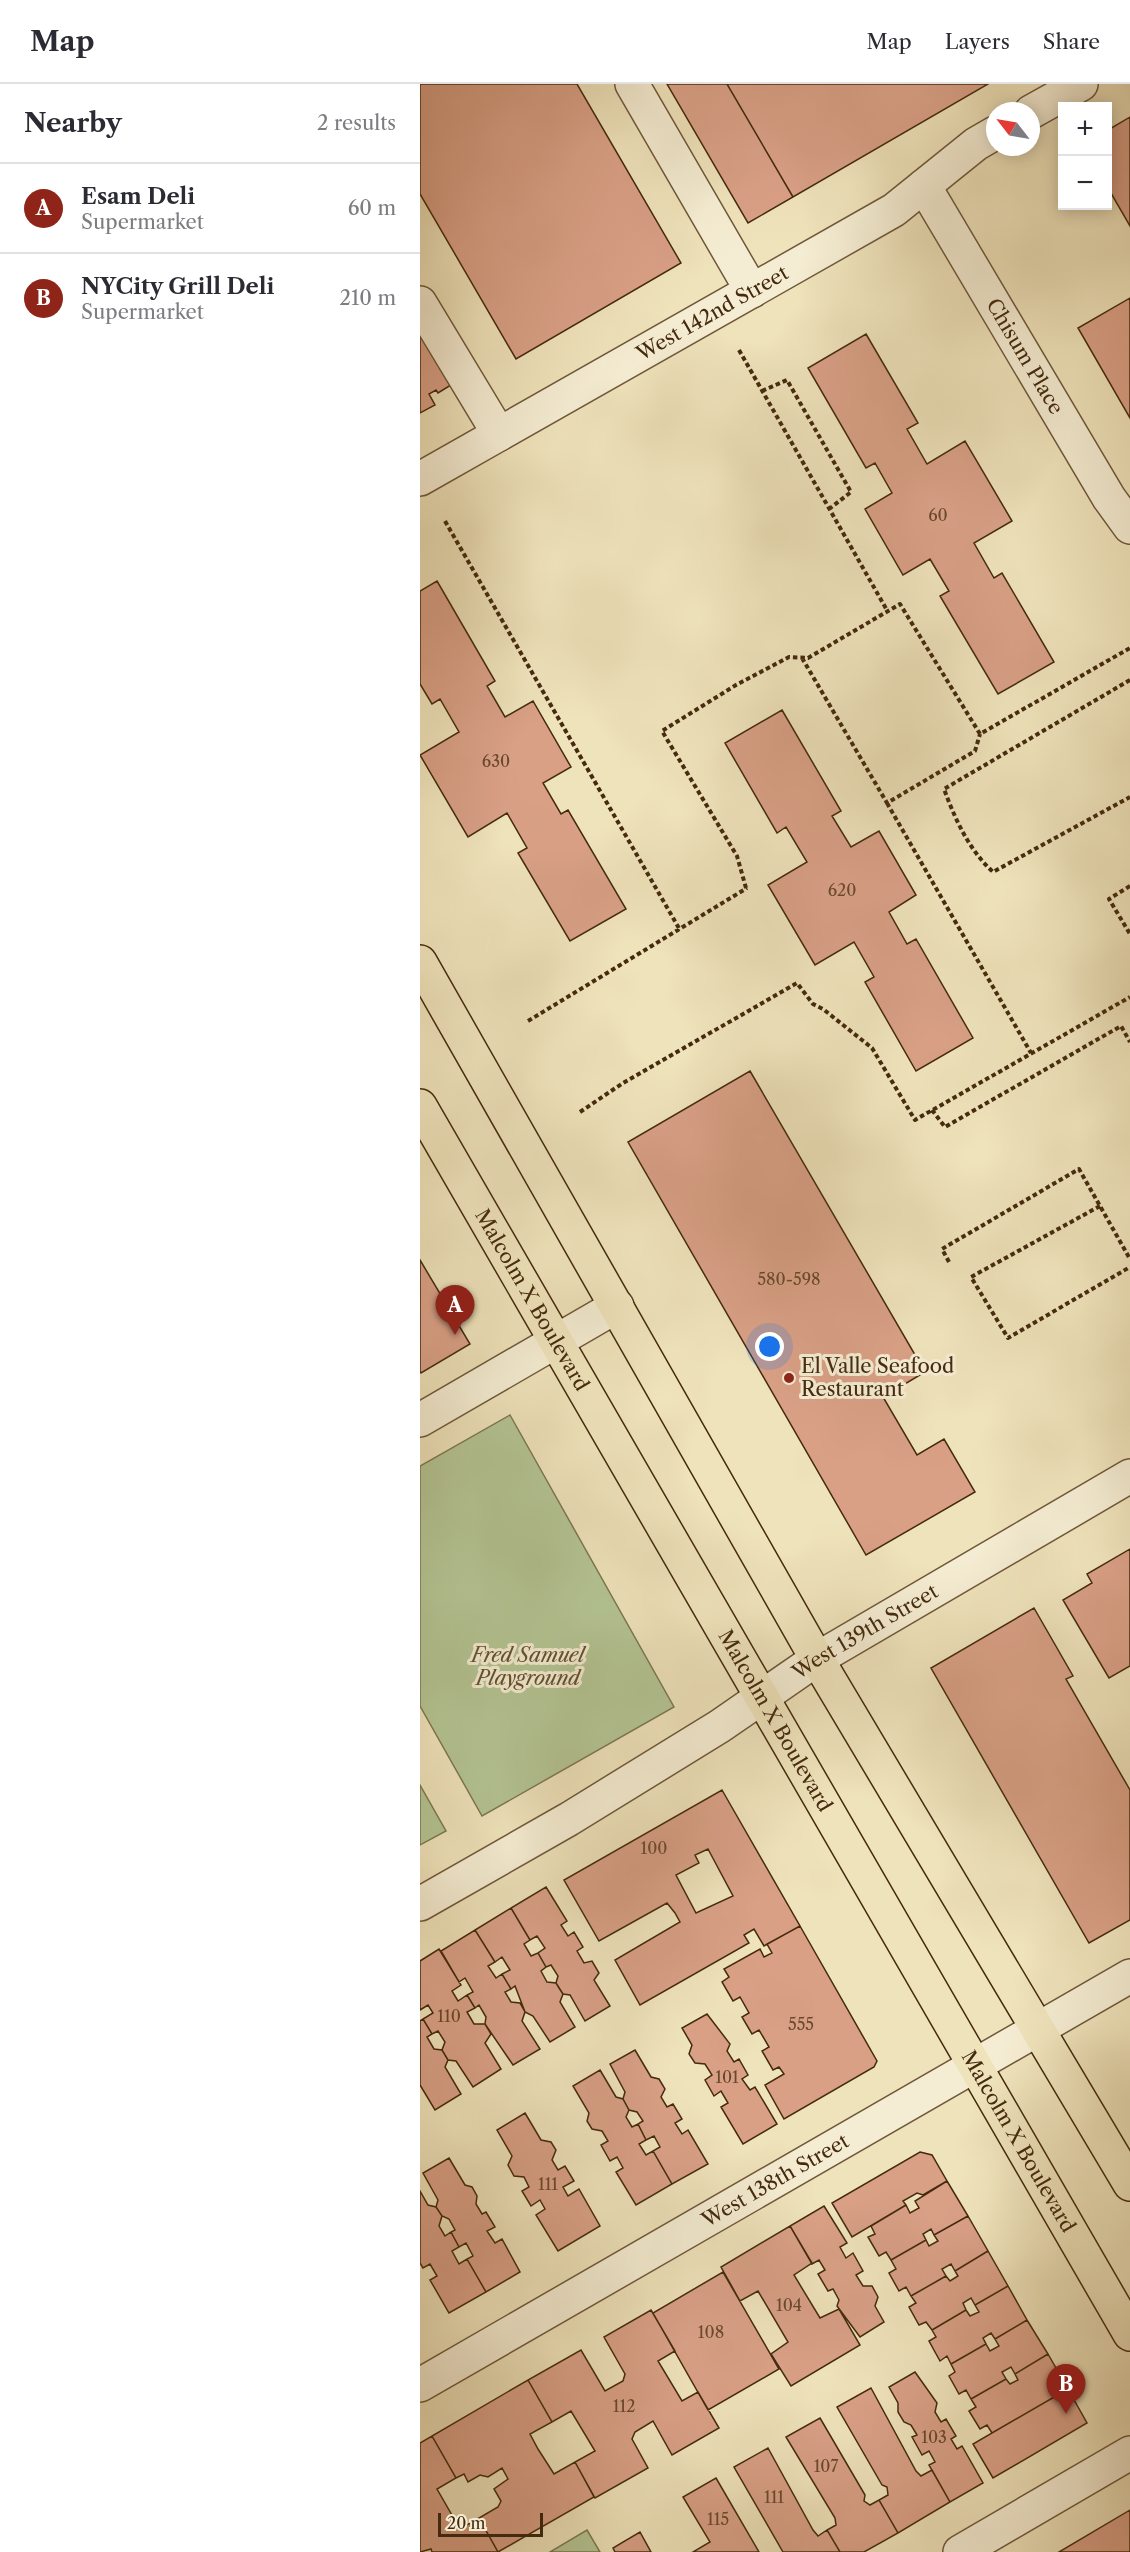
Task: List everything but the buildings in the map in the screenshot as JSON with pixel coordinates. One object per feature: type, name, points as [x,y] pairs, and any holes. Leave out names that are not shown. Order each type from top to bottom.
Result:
[{"type":"main road","points":[[420,962],[817,1659],[1130,2184]]},
{"type":"main road","name":"Malcolm X Boulevard","points":[[420,1106],[1130,2334]]},
{"type":"street","points":[[632,84],[752,291]]},
{"type":"street","points":[[1040,107],[1081,84]]},
{"type":"street","name":"West 142nd Street","points":[[420,479],[894,210],[986,138]]},
{"type":"street","name":"Chisum Place","points":[[924,186],[1129,526]]},
{"type":"street","points":[[420,303],[499,434]]},
{"type":"street","points":[[420,1420],[617,1306]]},
{"type":"street","name":"West 139th Street","points":[[420,1904],[569,1819],[720,1726],[817,1659],[1130,1476]]},
{"type":"street","name":"West 138th Street","points":[[420,2385],[1130,1976]]},
{"type":"street","points":[[960,2552],[1130,2453]]},
{"type":"path","points":[[739,350],[888,612]]},
{"type":"path","points":[[762,391],[787,380],[851,492],[829,509]]},
{"type":"path","points":[[446,521],[680,930]]},
{"type":"path","points":[[528,1021],[746,888],[737,856],[662,731],[736,685],[789,657],[808,658],[900,604],[980,734]]},
{"type":"path","points":[[887,803],[975,752],[980,734],[1130,648]]},
{"type":"path","points":[[802,658],[1031,1053]]},
{"type":"path","points":[[1130,680],[944,789],[955,819],[980,860],[993,872],[1130,797]]},
{"type":"path","points":[[1130,886],[1109,899],[1130,934]]},
{"type":"path","points":[[580,1112],[623,1083],[796,983],[813,1004],[823,1009],[872,1048],[915,1120],[1130,997]]},
{"type":"path","points":[[932,1110],[945,1127],[1121,1026],[1130,1042]]},
{"type":"path","points":[[949,1262],[942,1250],[1079,1169],[1130,1259]]},
{"type":"path","points":[[1100,1206],[971,1278],[1008,1338],[1130,1267]]},
{"type":"green space","name":"Fred Samuel Playground","points":[[510,1415],[674,1707],[482,1816],[420,1706],[420,1466]]},
{"type":"green space","points":[[420,1785],[446,1831],[420,1845]]},
{"type":"green space","points":[[587,2530],[600,2552],[550,2552]]},
{"type":"place","name":"Esam Deli","points":[[455,1335]]},
{"type":"place","name":"El Valle Seafood Restaurant","points":[[789,1378]]},
{"type":"place","name":"NYCity Grill Deli","points":[[1066,2414]]}]
